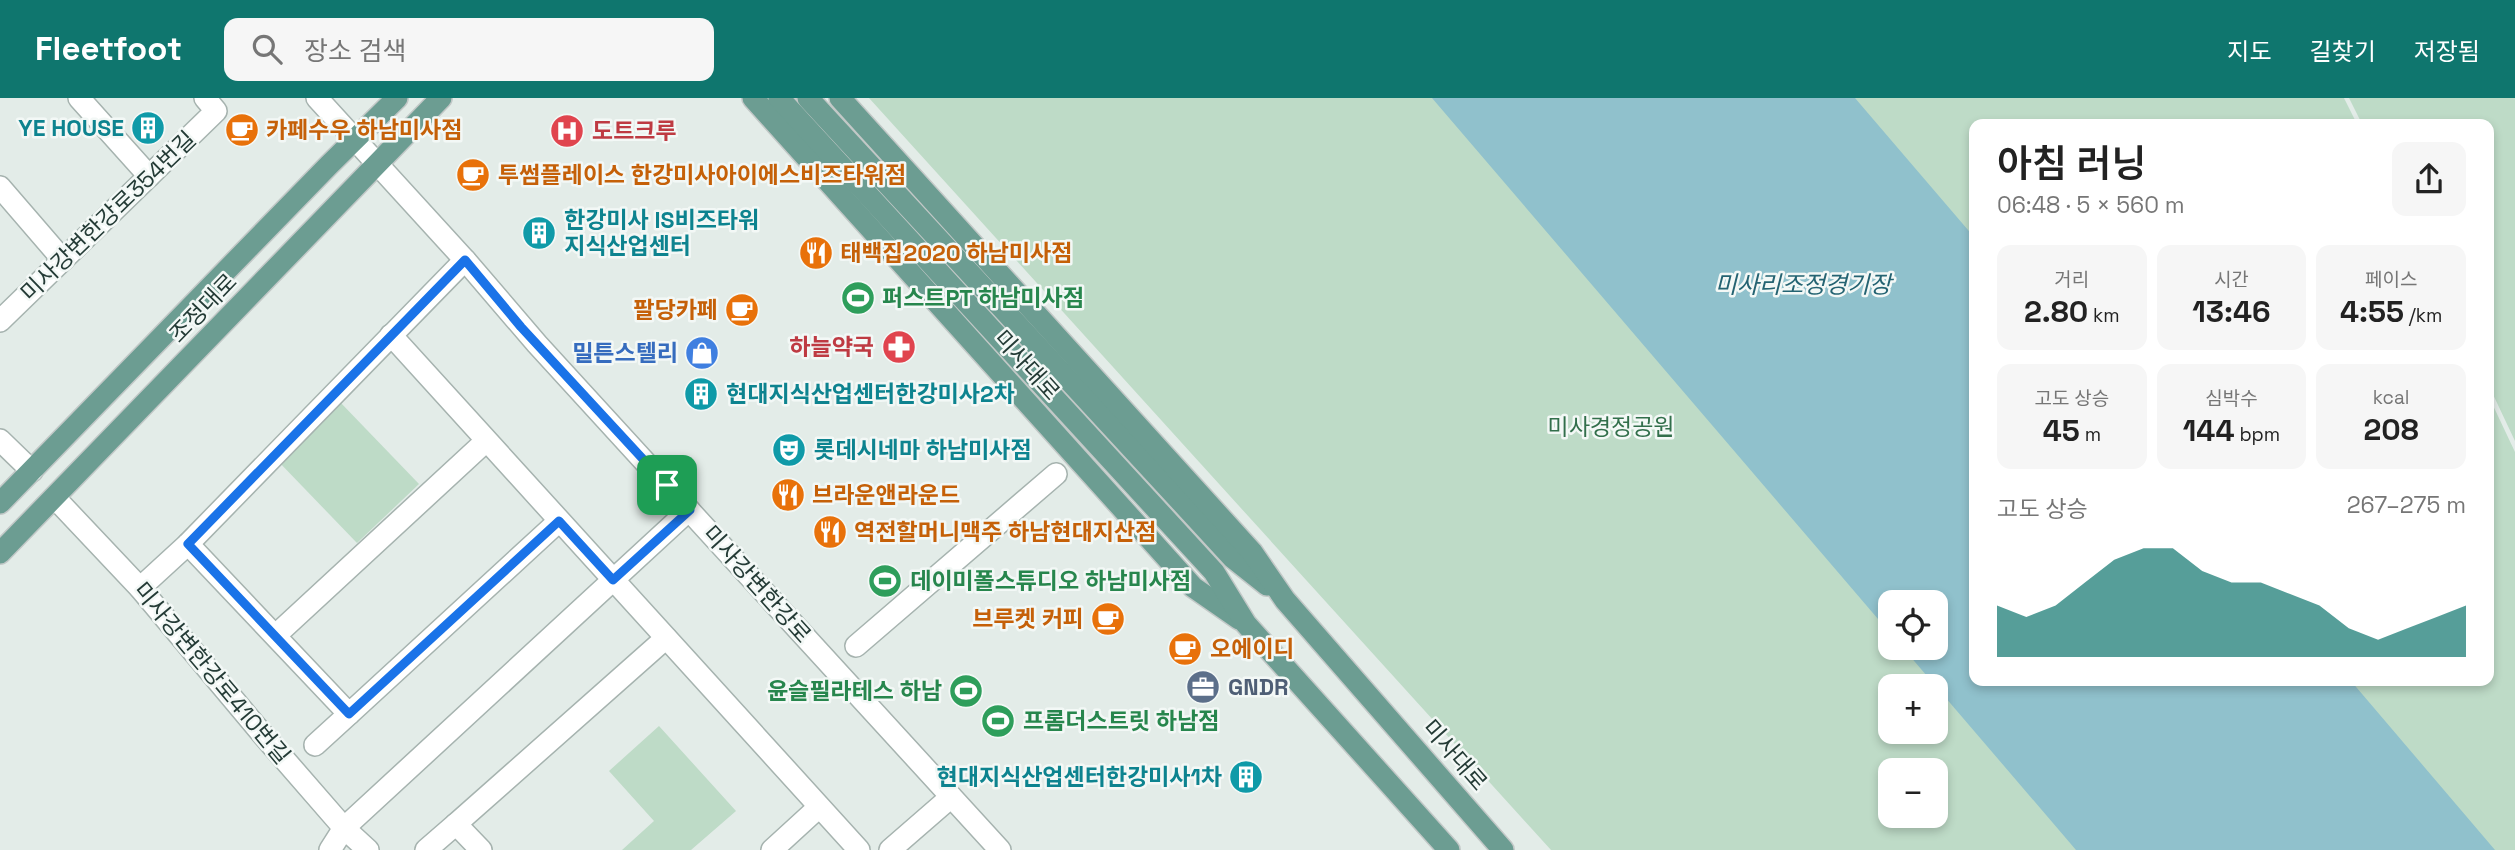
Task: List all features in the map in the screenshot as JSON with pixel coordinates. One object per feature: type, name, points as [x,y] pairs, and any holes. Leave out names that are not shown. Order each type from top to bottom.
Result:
[{"type":"main road","name":"조정대로","points":[[0,503],[397,98]]},
{"type":"main road","name":"조정대로","points":[[0,552],[441,98]]},
{"type":"main road","name":"미사대로","points":[[753,98],[1194,587],[1246,624]]},
{"type":"main road","name":"미사대로","points":[[779,98],[1214,572],[1246,624],[1449,850]]},
{"type":"main road","name":"미사대로","points":[[808,98],[1233,558],[1285,600]]},
{"type":"main road","name":"미사대로","points":[[840,98],[1252,552],[1285,600],[1503,850]]},
{"type":"street","points":[[79,98],[149,176]]},
{"type":"street","name":"미사강변한강로","points":[[317,98],[465,260],[521,327],[1000,850]]},
{"type":"street","name":"미사강변한강로354번길","points":[[0,321],[149,176],[210,104]]},
{"type":"street","points":[[0,187],[63,260]]},
{"type":"street","points":[[140,588],[188,544],[465,260]]},
{"type":"street","points":[[391,335],[859,850]]},
{"type":"street","points":[[0,440],[32,471]]},
{"type":"street","points":[[276,635],[486,441]]},
{"type":"street","points":[[856,646],[1056,474]]},
{"type":"street","name":"미사강변한강로410번길","points":[[55,498],[140,588],[344,828],[368,850]]},
{"type":"street","points":[[330,850],[344,828],[690,510]]},
{"type":"street","points":[[315,745],[559,521]]},
{"type":"street","points":[[188,544],[349,714]]},
{"type":"street","points":[[426,850],[666,638]]},
{"type":"street","points":[[890,850],[951,797]]},
{"type":"street","points":[[772,850],[819,807]]},
{"type":"street","points":[[456,824],[481,850]]},
{"type":"green space","name":"미사경정공원","points":[[869,98],[2344,98],[2354,119],[1969,119],[1969,686],[2494,686],[2494,408],[2515,452],[2515,850],[1551,850]]},
{"type":"green space","points":[[2349,98],[2515,98],[2515,441],[2494,397],[2494,119],[2360,119]]},
{"type":"green space","points":[[339,401],[419,484],[357,543],[277,460]]},
{"type":"green space","points":[[659,726],[736,811],[691,850],[622,850],[654,821],[609,771]]},
{"type":"water","name":"미사리조정경기장","points":[[1432,98],[1855,98],[1969,231],[1969,686],[2355,686],[2495,850],[2076,850],[1948,701],[1948,674],[1925,674],[1913,660],[1948,660],[1948,590],[1878,590],[1878,619]]},
{"type":"place","name":"YE HOUSE","points":[[148,128]]},
{"type":"place","name":"카페수우 하남미사점","points":[[242,130]]},
{"type":"place","name":"도트크루","points":[[567,131]]},
{"type":"place","name":"투썸플레이스 한강미사아이에스비즈타워점","points":[[473,175]]},
{"type":"place","name":"한강미사 IS비즈타워 지식산업센터","points":[[539,233]]},
{"type":"place","name":"태백집2020 하남미사점","points":[[816,253]]},
{"type":"place","name":"퍼스트PT 하남미사점","points":[[858,298]]},
{"type":"place","name":"팔당카페","points":[[742,310]]},
{"type":"place","name":"하늘약국","points":[[899,347]]},
{"type":"place","name":"밀튼스텔리","points":[[702,353]]},
{"type":"place","name":"현대지식산업센터한강미사2차","points":[[701,394]]},
{"type":"place","name":"롯데시네마 하남미사점","points":[[789,450]]},
{"type":"place","name":"브라운앤라운드","points":[[788,495]]},
{"type":"place","name":"역전할머니맥주 하남현대지산점","points":[[830,532]]},
{"type":"place","name":"데이미폴스튜디오 하남미사점","points":[[885,581]]},
{"type":"place","name":"브루켓 커피","points":[[1108,619]]},
{"type":"place","name":"오에이디","points":[[1185,649]]},
{"type":"place","name":"GNDR","points":[[1203,687]]},
{"type":"place","name":"윤슬필라테스 하남","points":[[966,691]]},
{"type":"place","name":"프롬더스트릿 하남점","points":[[998,721]]},
{"type":"place","name":"현대지식산업센터한강미사1차","points":[[1246,777]]},
{"type":"route","points":[[465,260],[521,327],[667,485],[690,510],[613,580],[559,521],[349,714],[188,544],[465,260]]}]
